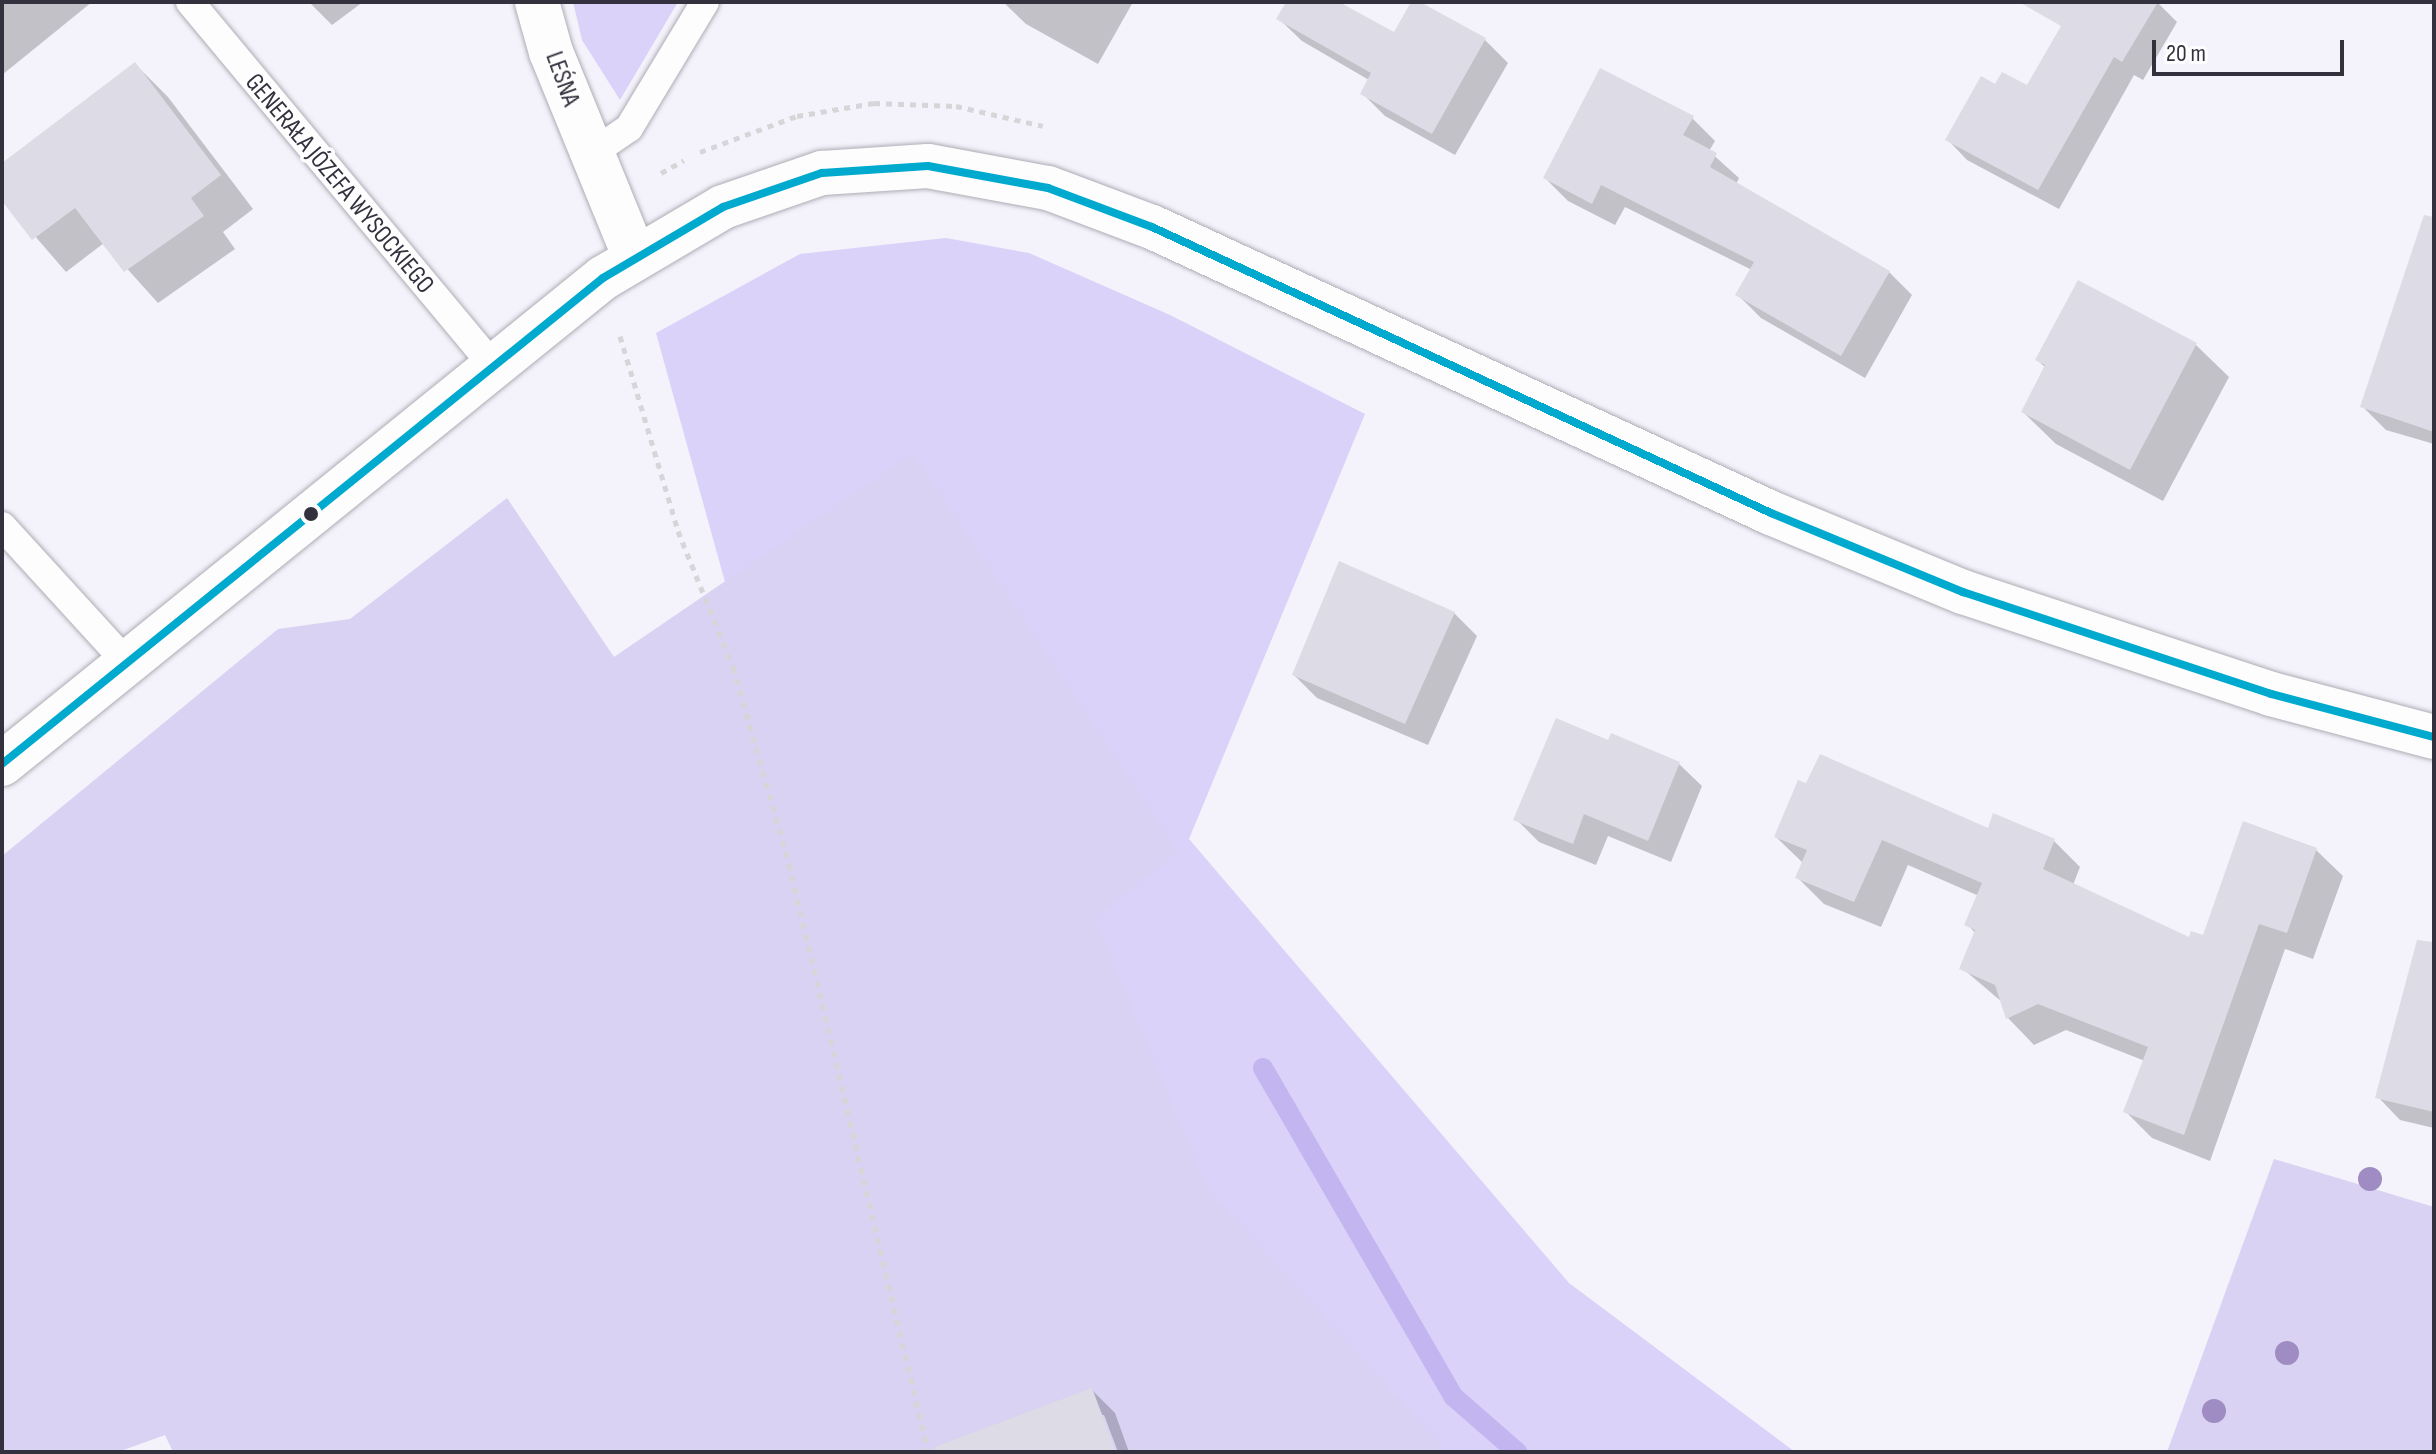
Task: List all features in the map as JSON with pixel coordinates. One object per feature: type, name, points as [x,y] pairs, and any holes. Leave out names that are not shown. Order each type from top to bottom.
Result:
[{"type":"street","name":"LEŚNA","points":[[537,2],[591,154],[619,268]]},
{"type":"street","points":[[2,764],[492,364],[619,268],[723,207],[822,173],[928,166],[1048,188],[1152,227],[1508,394],[1869,555],[2097,640],[2271,694],[2434,737]]},
{"type":"lane","name":"GENERAŁA JÓZEFA WYSOCKIEGO","points":[[190,2],[492,364]]},
{"type":"lane","points":[[591,154],[629,128],[705,2]]},
{"type":"lane","points":[[2,526],[126,662]]},
{"type":"path","points":[[619,268],[678,531],[733,667],[789,864],[928,1452]]},
{"type":"shaded area","points":[[573,2],[678,2],[620,100],[582,40]]},
{"type":"shaded area","points":[[946,238],[1029,253],[1170,315],[1365,414],[1189,839],[1569,1283],[1795,1452],[1447,1452],[1208,1191],[1094,918],[1177,852],[913,454],[725,582],[656,333],[800,254]]},
{"type":"shaded area","points":[[913,453],[1582,1452],[173,1452],[165,1435],[118,1452],[2,1452],[2,856],[278,629],[350,619],[507,498],[614,657]]},
{"type":"shaded area","points":[[2274,1159],[2434,1207],[2434,1452],[2167,1452]]},
{"type":"building","points":[[1286,2],[1339,2],[1394,32],[1411,2],[1420,2],[1486,38],[1432,134],[1360,94],[1371,73],[1276,19]]},
{"type":"building","points":[[2019,2],[2158,2],[2122,62],[2114,57],[2038,190],[1945,140],[1981,76],[1995,84],[2002,72],[2027,85],[2061,26]]},
{"type":"building","points":[[135,62],[221,175],[191,198],[204,216],[124,272],[75,208],[32,240],[2,201],[2,163]]},
{"type":"building","points":[[1600,68],[1694,116],[1683,135],[1717,153],[1710,167],[1890,271],[1841,356],[1735,295],[1754,262],[1601,185],[1592,204],[1543,178]]},
{"type":"building","points":[[2424,215],[2434,217],[2434,432],[2360,407]]},
{"type":"building","points":[[2078,280],[2197,343],[2130,470],[2021,412],[2045,365],[2035,360]]},
{"type":"building","points":[[1339,561],[1455,612],[1405,724],[1292,675]]},
{"type":"building","points":[[1556,718],[1608,740],[1611,733],[1680,762],[1648,841],[1584,814],[1573,844],[1513,820]]},
{"type":"building","points":[[1820,754],[1988,828],[1993,813],[2055,839],[2043,869],[2189,937],[2191,931],[2203,935],[2243,821],[2317,848],[2287,933],[2259,924],[2184,1135],[2123,1112],[2148,1047],[2038,1004],[2006,1019],[1995,985],[1959,969],[1975,930],[1964,925],[1982,883],[1882,840],[1854,902],[1795,878],[1807,850],[1774,837],[1798,780],[1806,783]]},
{"type":"building","points":[[2417,940],[2434,942],[2434,1112],[2375,1098]]},
{"type":"building","points":[[1092,1388],[1116,1452],[936,1452],[935,1447]]},
{"type":"waterway","points":[[1263,1068],[1454,1397],[1517,1452]]},
{"type":"transit line","points":[[2,764],[603,278],[723,207],[822,173],[928,166],[1048,188],[1152,227],[1771,513],[1963,592],[2271,694],[2434,737]]}]
